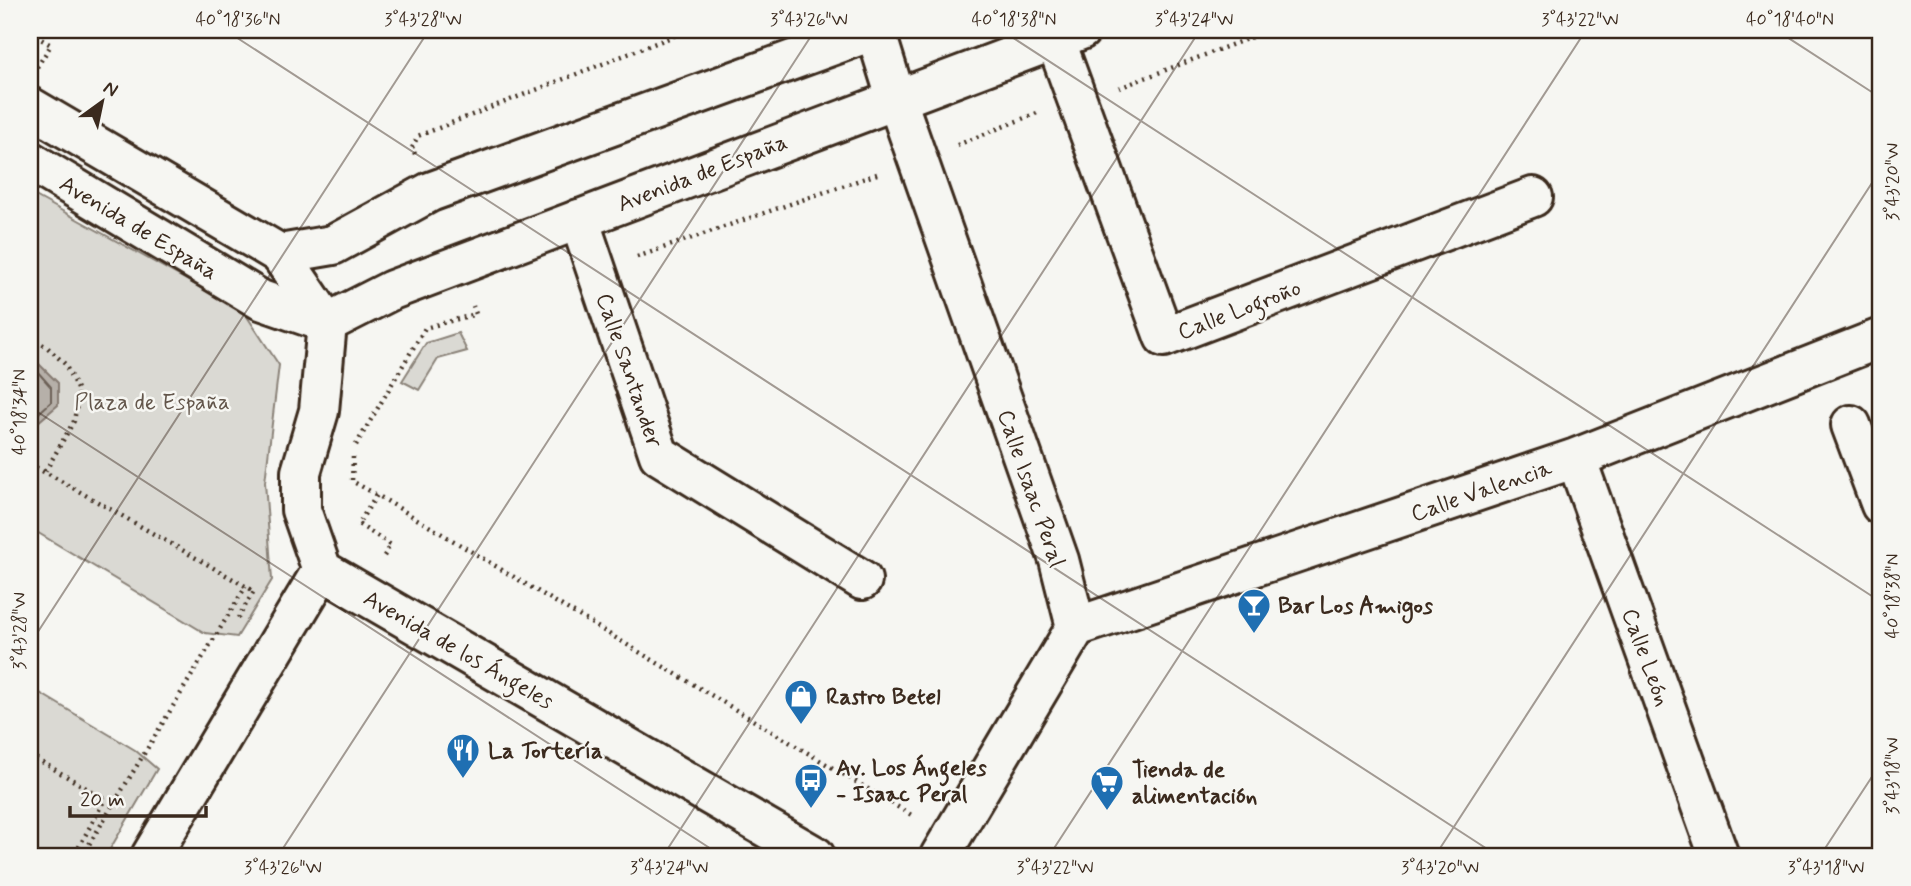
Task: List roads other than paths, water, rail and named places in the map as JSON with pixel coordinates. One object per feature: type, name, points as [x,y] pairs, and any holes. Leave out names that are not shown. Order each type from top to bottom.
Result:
[{"type":"street","name":"Calle Isaac Peral","points":[[875,30],[896,99],[1059,560],[1076,627]]},
{"type":"street","points":[[279,254],[333,245],[430,192],[875,30]]},
{"type":"street","name":"Avenida de España","points":[[30,161],[261,300],[327,323],[392,289],[1068,35]]},
{"type":"street","name":"Calle Logroño","points":[[1068,35],[1164,337],[1533,197]]},
{"type":"street","name":"Avenida de España","points":[[30,107],[279,254],[327,323]]},
{"type":"street","name":"Calle Santander","points":[[579,219],[659,455],[862,580]]},
{"type":"street","points":[[163,852],[322,569],[301,510],[301,472],[319,411],[327,323]]},
{"type":"street","name":"Calle Valencia","points":[[1076,627],[1576,458],[1881,338]]},
{"type":"street","points":[[1851,425],[1881,505]]},
{"type":"street","name":"Calle León","points":[[1576,458],[1718,856]]},
{"type":"street","name":"Avenida de los Ángeles","points":[[322,569],[815,856]]},
{"type":"street","points":[[946,847],[1076,627]]},
{"type":"water","points":[[30,362],[38,363],[58,383],[58,405],[30,429]]},
{"type":"place","name":"Bar Los Amigos","points":[[1254,635]]},
{"type":"place","name":"Rastro Betel","points":[[801,726]]},
{"type":"place","name":"La Tortería","points":[[463,780]]},
{"type":"place","name":"Av. Los Ángeles - Isaac Peral","points":[[811,810]]},
{"type":"place","name":"Tienda de alimentación","points":[[1107,812]]},
{"type":"park label","name":"Plaza de España","points":[[152,401]]}]
